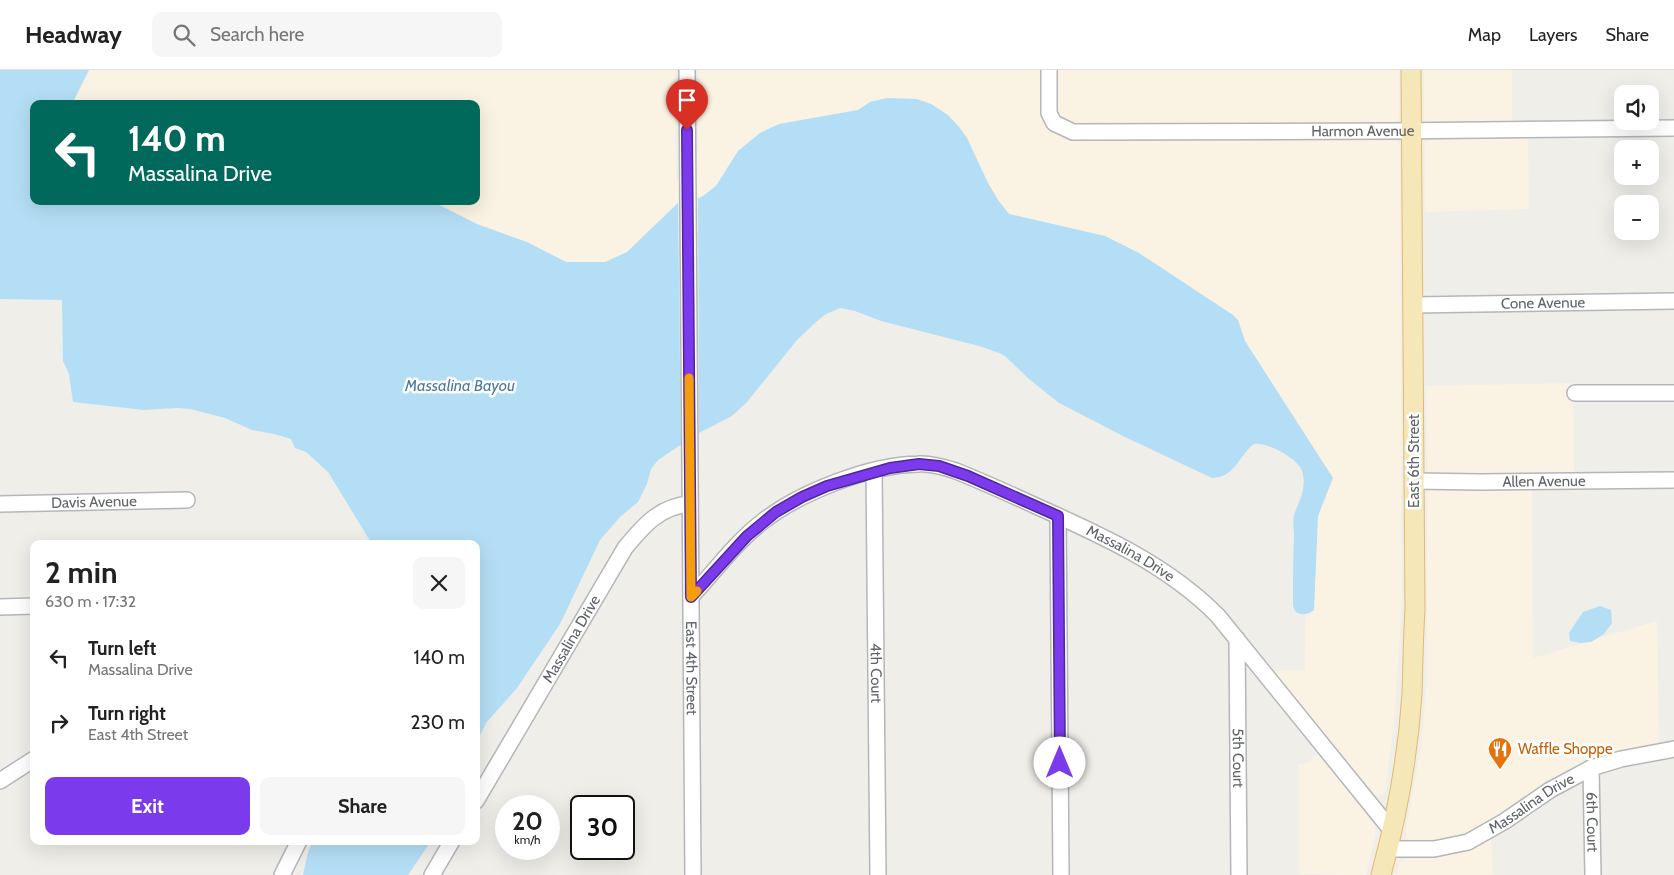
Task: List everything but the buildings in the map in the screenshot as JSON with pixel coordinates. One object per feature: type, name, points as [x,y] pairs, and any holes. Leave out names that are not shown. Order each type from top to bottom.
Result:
[{"type":"main road","name":"East 6th Street","points":[[1381,875],[1392,831],[1406,747],[1412,695],[1415,610],[1411,70]]},
{"type":"street","name":"East 4th Street","points":[[687,70],[693,875]]},
{"type":"street","name":"Harmon Avenue","points":[[1049,70],[1049,113],[1054,123],[1073,132],[1674,128]]},
{"type":"street","name":"Cone Avenue","points":[[1413,305],[1674,301]]},
{"type":"street","points":[[1575,393],[1674,393]]},
{"type":"street","name":"Massalina Drive","points":[[691,597],[747,536],[776,512],[802,497],[827,486],[874,471],[908,464],[939,466],[968,476],[1103,538],[1160,569],[1209,608],[1237,639],[1392,831]]},
{"type":"street","name":"4th Court","points":[[874,471],[878,875]]},
{"type":"street","name":"Allen Avenue","points":[[1414,481],[1674,480]]},
{"type":"street","name":"Davis Avenue","points":[[0,504],[187,500]]},
{"type":"street","name":"Massalina Drive","points":[[480,794],[625,548],[640,528],[655,516],[672,507],[690,504]]},
{"type":"street","points":[[1058,516],[1061,875]]},
{"type":"street","points":[[0,607],[30,606]]},
{"type":"street","name":"5th Court","points":[[1237,639],[1239,875]]},
{"type":"street","name":"Massalina Drive","points":[[1388,849],[1434,849],[1468,842],[1498,826],[1550,790],[1591,768],[1621,759],[1674,749]]},
{"type":"street","points":[[0,781],[30,761]]},
{"type":"street","name":"6th Court","points":[[1591,768],[1593,875]]},
{"type":"street","points":[[282,875],[297,845]]},
{"type":"street","points":[[432,875],[450,845]]},
{"type":"shaded area","points":[[89,70],[675,70],[676,181],[680,181],[681,200],[627,252],[605,262],[566,262],[527,242],[477,224],[439,205],[480,205],[480,100],[74,100]]},
{"type":"shaded area","points":[[698,70],[1044,70],[1054,131],[1067,138],[1386,138],[1397,141],[1400,145],[1402,600],[1394,725],[1385,791],[1382,795],[1373,796],[1269,671],[1305,670],[1306,500],[1333,478],[1245,341],[1238,320],[1139,253],[1105,236],[1009,214],[988,183],[967,138],[960,128],[943,111],[917,99],[887,98],[870,102],[858,110],[779,124],[760,133],[738,151],[716,185],[695,200],[695,165],[698,150]]},
{"type":"shaded area","points":[[1055,70],[1399,70],[1399,118],[1396,124],[1069,124],[1063,122],[1056,108]]},
{"type":"shaded area","points":[[1424,70],[1512,70],[1512,124],[1426,123],[1424,120]]},
{"type":"shaded area","points":[[1528,136],[1529,209],[1425,212],[1425,142],[1437,138]]},
{"type":"shaded area","points":[[1573,383],[1574,477],[1429,474],[1427,472],[1426,386]]},
{"type":"shaded area","points":[[1434,488],[1532,489],[1533,658],[1657,621],[1659,748],[1625,754],[1472,834],[1448,841],[1412,842],[1406,838],[1406,829],[1421,747],[1427,681],[1427,492]]},
{"type":"shaded area","points":[[1319,752],[1375,825],[1376,833],[1366,875],[1299,874],[1299,764],[1306,764]]},
{"type":"shaded area","points":[[1491,836],[1493,875],[1396,875],[1399,864],[1404,860],[1455,853],[1475,846]]},
{"type":"water","name":"Massalina Bayou","points":[[0,70],[89,70],[74,100],[30,100],[30,205],[439,205],[477,224],[527,242],[566,262],[605,262],[627,252],[681,200],[695,200],[716,186],[738,151],[760,133],[779,124],[858,110],[870,102],[887,98],[917,99],[931,104],[948,115],[960,128],[967,138],[988,183],[1009,214],[1105,236],[1139,253],[1238,320],[1245,341],[1333,478],[1318,516],[1314,610],[1307,614],[1302,614],[1297,613],[1293,606],[1294,518],[1304,482],[1299,466],[1288,456],[1274,448],[1254,444],[1232,470],[1220,477],[1212,478],[1059,403],[1029,379],[1005,356],[999,353],[840,308],[826,314],[797,340],[747,402],[732,416],[697,434],[658,460],[651,469],[647,484],[638,502],[620,517],[600,540],[560,624],[517,688],[486,723],[480,736],[480,540],[370,540],[328,472],[306,452],[295,448],[291,439],[252,430],[225,418],[190,409],[144,410],[73,402],[69,374],[63,361],[62,300],[0,299]]},
{"type":"water","points":[[1600,606],[1611,610],[1612,623],[1604,634],[1591,642],[1570,641],[1569,633],[1583,612]]},
{"type":"water","points":[[311,845],[428,845],[408,875],[303,875]]},
{"type":"pier","points":[[698,196],[699,436],[681,448],[678,199]]},
{"type":"slow traffic","points":[[689,378],[691,597],[697,591]]},
{"type":"place","name":"Waffle Shoppe","points":[[1500,770]]},
{"type":"route","points":[[687,130],[691,597],[747,536],[776,512],[802,497],[827,486],[874,471],[919,464],[939,466],[968,476],[1058,516],[1060,763]]}]
